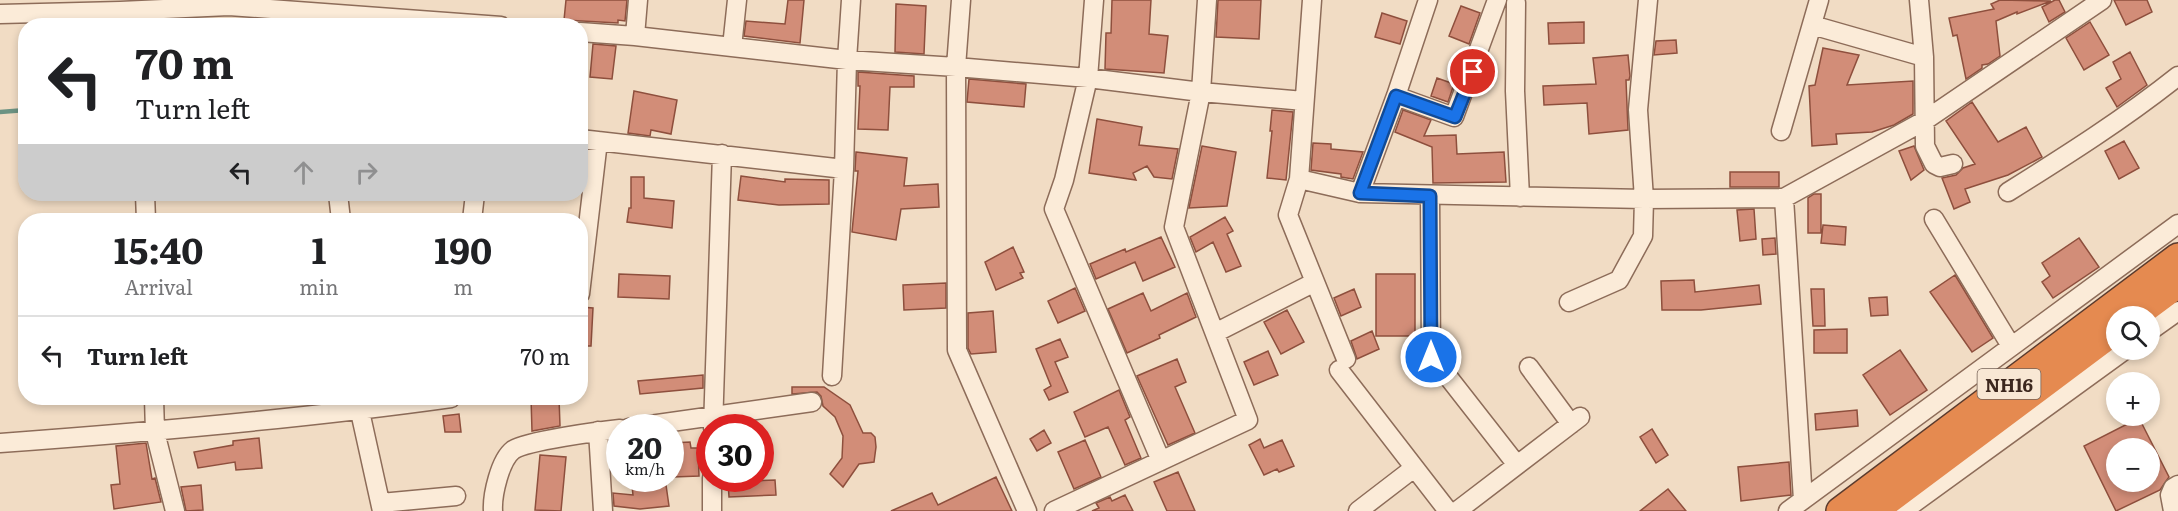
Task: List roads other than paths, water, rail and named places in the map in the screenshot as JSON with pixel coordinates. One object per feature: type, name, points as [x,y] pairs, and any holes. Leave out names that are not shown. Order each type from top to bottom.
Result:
[{"type":"highway","name":"NH16","points":[[1840,511],[2178,256]]},
{"type":"highway","points":[[2148,306],[2178,284]]},
{"type":"highway","name":"NH16","points":[[1874,511],[2106,337]]},
{"type":"street","points":[[635,36],[638,0]]},
{"type":"street","points":[[732,48],[737,0]]},
{"type":"street","points":[[832,376],[851,0]]},
{"type":"street","points":[[961,0],[956,67],[957,350],[1027,511]]},
{"type":"street","points":[[1094,0],[1088,78],[1064,180],[1054,209],[1161,461]]},
{"type":"street","points":[[1054,511],[1248,420],[1174,227],[1201,92],[1208,0]]},
{"type":"street","points":[[1312,0],[1299,179],[1288,215],[1315,282],[1343,365],[1414,468],[1448,511]]},
{"type":"street","points":[[1360,193],[1428,0]]},
{"type":"street","points":[[1396,96],[1455,117],[1497,0]]},
{"type":"street","points":[[1569,302],[1619,280],[1643,236],[1644,199],[1638,110],[1648,0]]},
{"type":"street","points":[[1781,131],[1819,0]]},
{"type":"street","points":[[1918,0],[1924,57],[1925,146],[1934,164],[1940,167],[1953,164]]},
{"type":"street","points":[[1299,179],[1360,193],[1430,196],[1784,198],[1924,121],[2102,0]]},
{"type":"street","points":[[1516,3],[1515,91],[1520,197]]},
{"type":"street","points":[[3,10],[143,4],[225,4],[406,18]]},
{"type":"street","points":[[1812,25],[1924,57]]},
{"type":"street","points":[[588,33],[847,60],[1088,78],[1201,92],[1304,101]]},
{"type":"street","points":[[2008,192],[2110,128],[2178,76]]},
{"type":"street","points":[[588,157],[589,140],[844,169]]},
{"type":"street","points":[[713,414],[722,154]]},
{"type":"street","points":[[1430,196],[1434,360],[1517,465]]},
{"type":"street","points":[[1784,198],[1796,506]]},
{"type":"street","points":[[1934,219],[2011,346]]},
{"type":"street","points":[[1796,506],[2178,224]]},
{"type":"street","points":[[1215,333],[1315,282]]},
{"type":"street","points":[[2160,324],[2178,311]]},
{"type":"street","points":[[1902,511],[2111,360]]},
{"type":"street","points":[[1457,511],[1576,421],[1529,367]]},
{"type":"street","points":[[753,414],[812,402]]},
{"type":"street","points":[[154,405],[155,432],[175,511]]},
{"type":"street","points":[[0,443],[155,432],[351,405]]},
{"type":"street","points":[[358,405],[382,507],[456,496]]},
{"type":"street","points":[[493,511],[493,496],[502,465],[514,448],[606,430]]},
{"type":"street","points":[[598,431],[603,511]]},
{"type":"street","points":[[1358,511],[1414,468]]},
{"type":"street","points":[[2173,511],[2170,495],[2173,488],[2178,485]]},
{"type":"street","points":[[712,492],[712,511]]},
{"type":"waterway","points":[[0,112],[18,111]]}]
